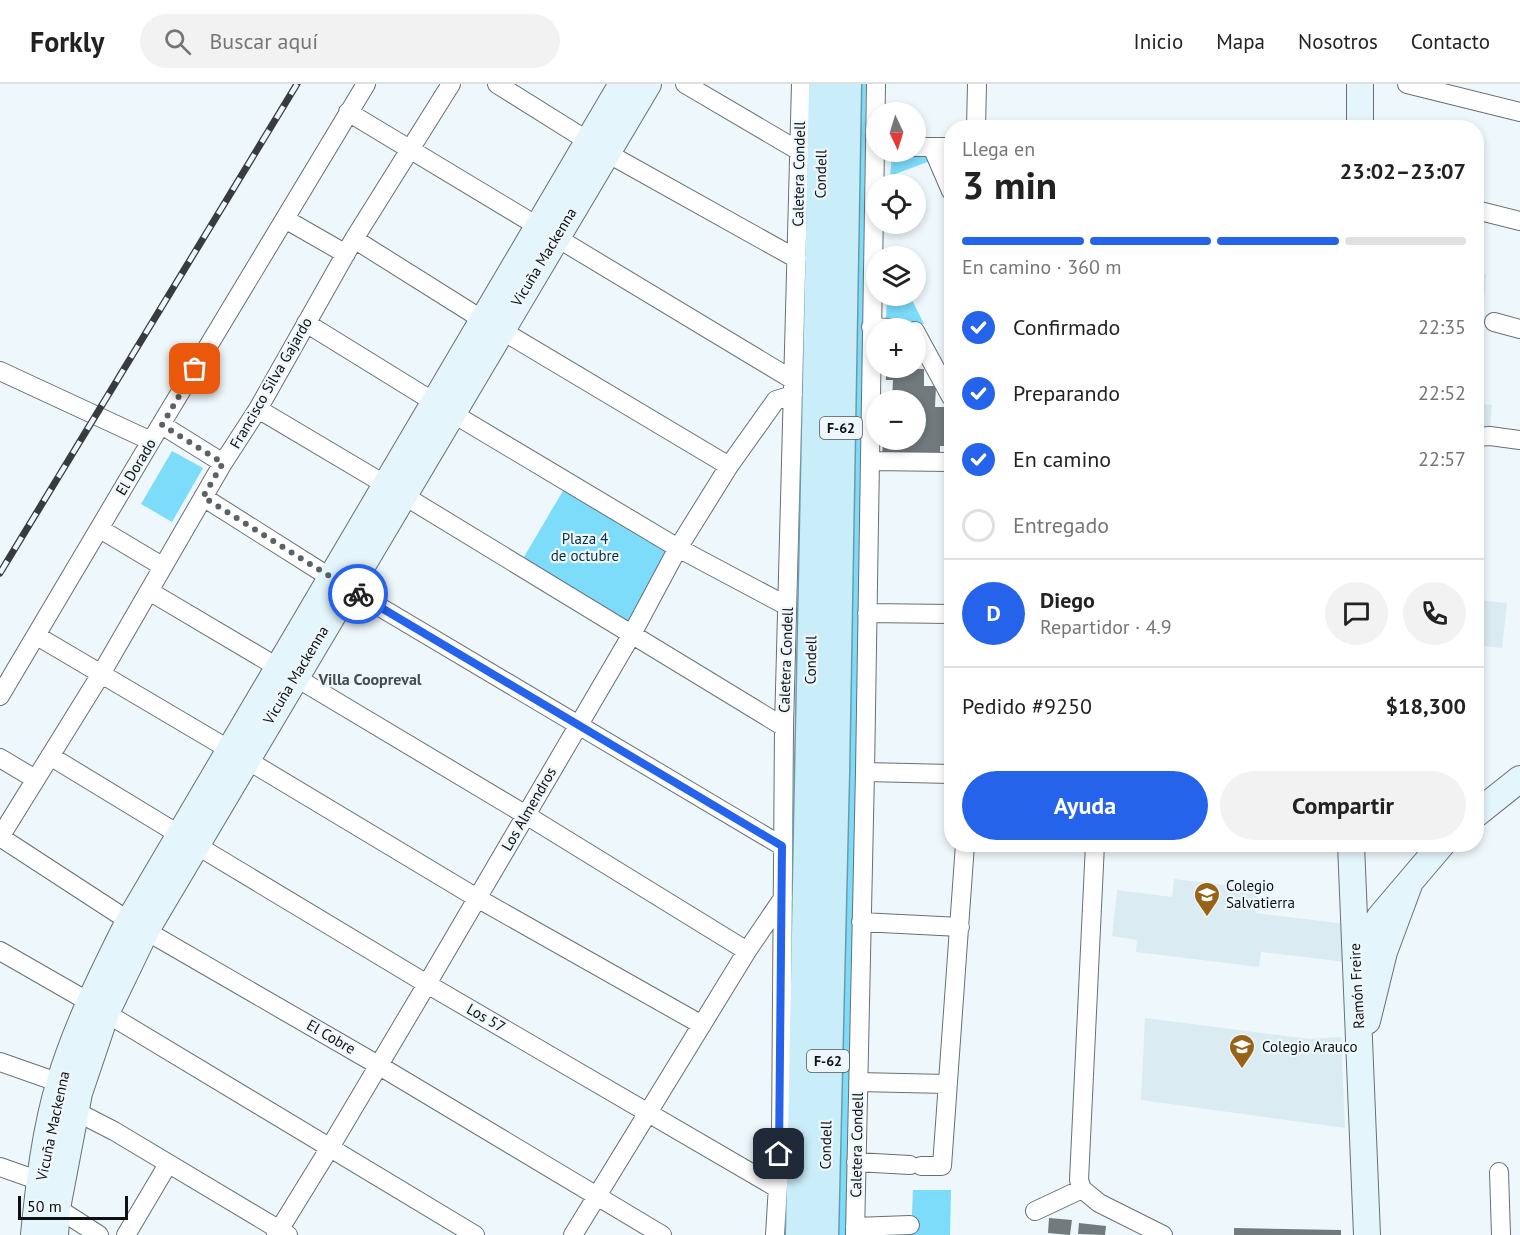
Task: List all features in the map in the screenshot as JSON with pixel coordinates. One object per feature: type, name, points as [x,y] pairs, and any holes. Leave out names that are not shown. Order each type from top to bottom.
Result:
[{"type":"main road","name":"Vicuña Mackenna","points":[[598,147],[622,84]]},
{"type":"main road","name":"Vicuña Mackenna","points":[[34,1235],[40,1181],[60,1083],[138,926],[598,147],[648,84]]},
{"type":"main road","name":"Condell","points":[[798,1235],[823,84]]},
{"type":"main road","name":"Condell","points":[[824,1235],[847,84]]},
{"type":"main road","points":[[1360,84],[1360,120]]},
{"type":"main road","points":[[1484,808],[1520,779]]},
{"type":"main road","name":"Ramón Freire","points":[[1351,852],[1367,1235]]},
{"type":"main road","points":[[1355,957],[1380,917],[1435,852]]},
{"type":"main road","points":[[1361,1065],[1372,1000],[1395,918],[1410,882]]},
{"type":"main road","points":[[1353,909],[1366,915],[1380,917]]},
{"type":"main road","name":"Vicuña Mackenna","points":[[55,1235],[57,1208],[97,1008]]},
{"type":"main road","points":[[781,1136],[798,1235]]},
{"type":"street","name":"El Dorado","points":[[0,696],[366,84]]},
{"type":"street","name":"Francisco Silva Gajardo","points":[[0,837],[101,674],[223,463],[258,409],[350,247],[450,84]]},
{"type":"street","points":[[497,84],[598,147],[796,260]]},
{"type":"street","points":[[685,84],[799,151]]},
{"type":"street","name":"Caletera Condell","points":[[775,1235],[781,1136],[784,727],[801,84]]},
{"type":"street","name":"Caletera Condell","points":[[876,84],[876,102]]},
{"type":"street","points":[[976,120],[977,84]]},
{"type":"street","points":[[1407,84],[1520,112]]},
{"type":"street","points":[[348,112],[793,387]]},
{"type":"street","points":[[926,147],[944,147]]},
{"type":"street","points":[[926,152],[944,180]]},
{"type":"street","name":"Caletera Condell","points":[[871,318],[875,162]]},
{"type":"street","points":[[1484,212],[1520,221]]},
{"type":"street","points":[[285,219],[350,247],[492,325],[729,466]]},
{"type":"street","points":[[1494,322],[1520,329]]},
{"type":"street","points":[[306,323],[443,408],[678,548],[787,606]]},
{"type":"street","points":[[926,351],[944,384]]},
{"type":"street","points":[[0,371],[151,441]]},
{"type":"street","name":"Caletera Condell","points":[[855,1231],[871,378]]},
{"type":"street","name":"Los Almendros","points":[[281,1233],[632,634],[678,548],[729,466],[776,400],[793,387]]},
{"type":"street","points":[[258,409],[784,727]]},
{"type":"street","points":[[162,425],[223,463]]},
{"type":"street","points":[[1484,437],[1520,440]]},
{"type":"street","points":[[870,461],[944,462]]},
{"type":"street","points":[[203,497],[340,583],[782,846]]},
{"type":"street","points":[[100,529],[162,566]]},
{"type":"street","points":[[149,591],[526,815],[747,951]]},
{"type":"street","points":[[867,612],[944,614]]},
{"type":"street","points":[[37,636],[477,898],[702,1025]]},
{"type":"street","name":"Los 57","points":[[50,756],[427,984],[777,1188]]},
{"type":"street","points":[[0,758],[35,778]]},
{"type":"street","points":[[865,772],[944,774]]},
{"type":"street","name":"El Cobre","points":[[0,837],[138,926],[378,1065],[662,1235]]},
{"type":"street","points":[[856,1162],[942,1166],[965,852]]},
{"type":"street","points":[[1095,852],[1079,1164],[1082,1189],[1099,1203],[1163,1235]]},
{"type":"street","points":[[573,1235],[747,951],[783,898]]},
{"type":"street","points":[[861,922],[960,927]]},
{"type":"street","points":[[0,951],[475,1235]]},
{"type":"street","points":[[0,1062],[60,1083]]},
{"type":"street","points":[[858,1082],[947,1084]]},
{"type":"street","points":[[75,1111],[114,1131],[281,1233]]},
{"type":"street","points":[[126,1235],[168,1164]]},
{"type":"street","points":[[0,1167],[40,1181]]},
{"type":"street","points":[[1499,1172],[1501,1235]]},
{"type":"street","points":[[1035,1211],[1082,1189]]},
{"type":"street","points":[[57,1208],[99,1235]]},
{"type":"street","points":[[855,1231],[910,1226]]},
{"type":"shaded area","points":[[1484,274],[1486,274],[1484,295]]},
{"type":"shaded area","points":[[1484,404],[1492,405],[1490,428],[1484,427]]},
{"type":"shaded area","points":[[1484,601],[1507,603],[1502,648],[1484,646]]},
{"type":"shaded area","name":"Colegio Salvatierra","points":[[1174,879],[1259,889],[1256,913],[1345,924],[1346,962],[1261,952],[1259,967],[1136,952],[1137,940],[1112,936],[1117,890],[1172,897]]},
{"type":"shaded area","name":"Colegio Arauco","points":[[1145,1018],[1310,1039],[1341,1037],[1345,1128],[1141,1100]]},
{"type":"green space","points":[[856,84],[866,84],[850,1235],[832,1235]]},
{"type":"green space","points":[[926,156],[929,156],[930,161],[890,174],[891,162],[926,162]]},
{"type":"green space","points":[[887,306],[915,306],[921,318],[886,318]]},
{"type":"green space","points":[[172,451],[203,468],[172,522],[141,504]]},
{"type":"green space","name":"Plaza 4 de octubre","points":[[567,484],[675,551],[632,627],[521,562]]},
{"type":"green space","points":[[913,1190],[951,1190],[950,1235],[911,1235]]},
{"type":"building","points":[[886,378],[924,378],[924,386],[936,386],[935,407],[944,407],[944,446],[940,446],[940,453],[937,453],[936,460],[882,458],[882,450],[926,450],[926,390],[892,390],[893,380],[886,380]]},
{"type":"building","points":[[1049,1218],[1072,1220],[1070,1235],[1048,1233]]},
{"type":"building","points":[[1079,1223],[1106,1226],[1105,1235],[1078,1234]]},
{"type":"building","points":[[1234,1228],[1341,1230],[1341,1235],[1234,1235]]},
{"type":"railway","points":[[0,573],[297,84]]},
{"type":"way so far","points":[[195,369],[162,425],[223,463],[203,497],[358,594]]},
{"type":"place","name":"Colegio Salvatierra","points":[[1207,918]]},
{"type":"place","name":"Colegio Arauco","points":[[1242,1070]]},
{"type":"district","name":"Villa Coopreval","points":[[370,679]]},
{"type":"route","points":[[358,594],[782,846],[781,1136],[779,1154]]}]
